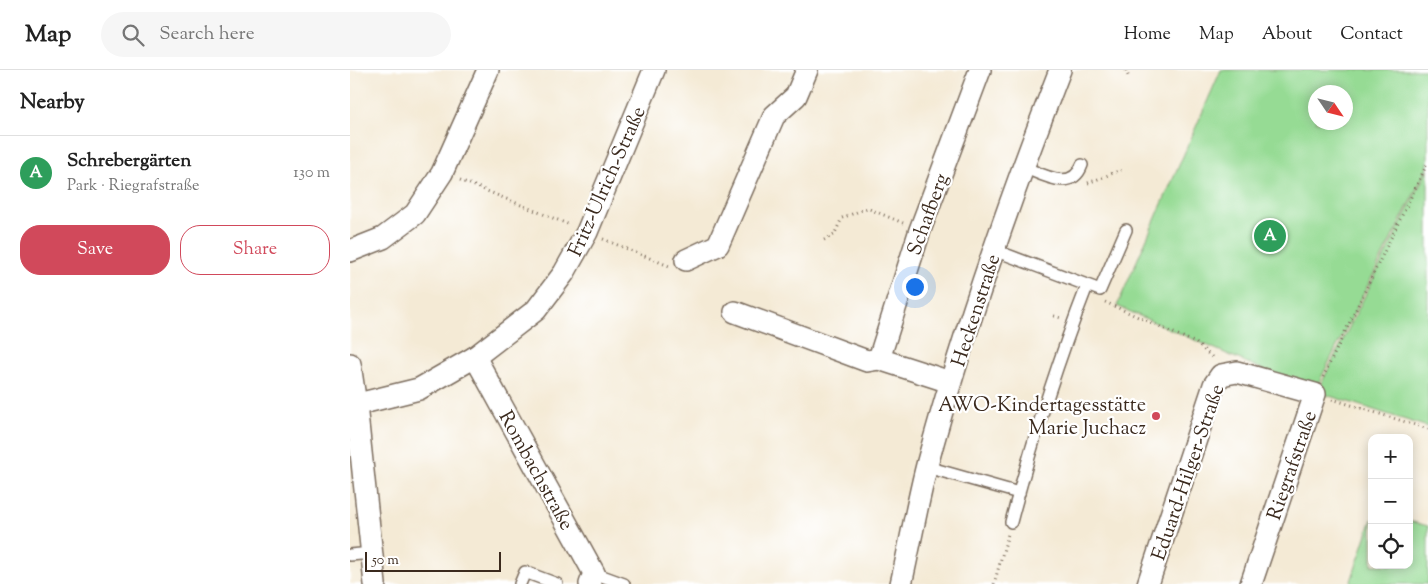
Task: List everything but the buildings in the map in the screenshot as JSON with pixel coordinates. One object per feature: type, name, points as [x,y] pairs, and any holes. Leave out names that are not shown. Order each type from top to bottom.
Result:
[{"type":"street","points":[[350,250],[383,238],[415,214],[442,173],[488,70]]},
{"type":"street","name":"Fritz-Ulrich-Straße","points":[[353,405],[418,389],[475,357],[536,310],[564,273],[587,232],[654,70]]},
{"type":"street","points":[[686,260],[718,245],[774,116],[796,96],[807,70]]},
{"type":"street","name":"Schafberg","points":[[879,359],[920,230],[980,70]]},
{"type":"street","name":"Heckenstraße","points":[[901,584],[927,468],[950,382],[1022,167],[1060,70]]},
{"type":"street","points":[[735,312],[867,362],[879,359],[950,382]]},
{"type":"street","name":"Rombachstraße","points":[[475,357],[592,579]]},
{"type":"street","points":[[350,364],[353,405],[375,584]]},
{"type":"street","name":"Riegrafstraße","points":[[1229,373],[1315,394],[1251,584]]},
{"type":"street","name":"Eduard-Hilger-Straße","points":[[1148,584],[1214,385],[1229,373]]},
{"type":"lane","points":[[1022,167],[1060,181],[1073,178],[1080,171],[1082,165]]},
{"type":"lane","points":[[994,250],[1100,290],[1126,230]]},
{"type":"lane","points":[[1011,522],[1039,422],[1087,286]]},
{"type":"lane","points":[[927,468],[1019,493]]},
{"type":"lane","points":[[350,555],[372,552]]},
{"type":"lane","points":[[520,584],[525,572],[556,584]]},
{"type":"lane","points":[[592,579],[624,584]]},
{"type":"path","points":[[1126,70],[1129,78]]},
{"type":"path","points":[[1428,162],[1315,394],[1428,429]]},
{"type":"path","points":[[442,173],[670,266],[686,260]]},
{"type":"path","points":[[824,240],[834,235],[842,218],[867,208],[920,230]]},
{"type":"path","points":[[1100,290],[1100,298],[1106,303],[1196,343],[1229,373]]},
{"type":"path","points":[[994,584],[1011,522]]},
{"type":"green space","points":[[1221,70],[1428,70],[1428,166],[1314,392],[1117,306]]},
{"type":"green space","points":[[1428,169],[1428,427],[1317,392]]},
{"type":"green space","points":[[1413,522],[1428,526],[1428,584],[1350,584],[1368,531],[1368,569],[1413,569]]},
{"type":"place","name":"Schrebergärten","points":[[1270,236]]},
{"type":"place","name":"AWO-Kindertagesstätte Marie Juchacz","points":[[1156,416]]}]
